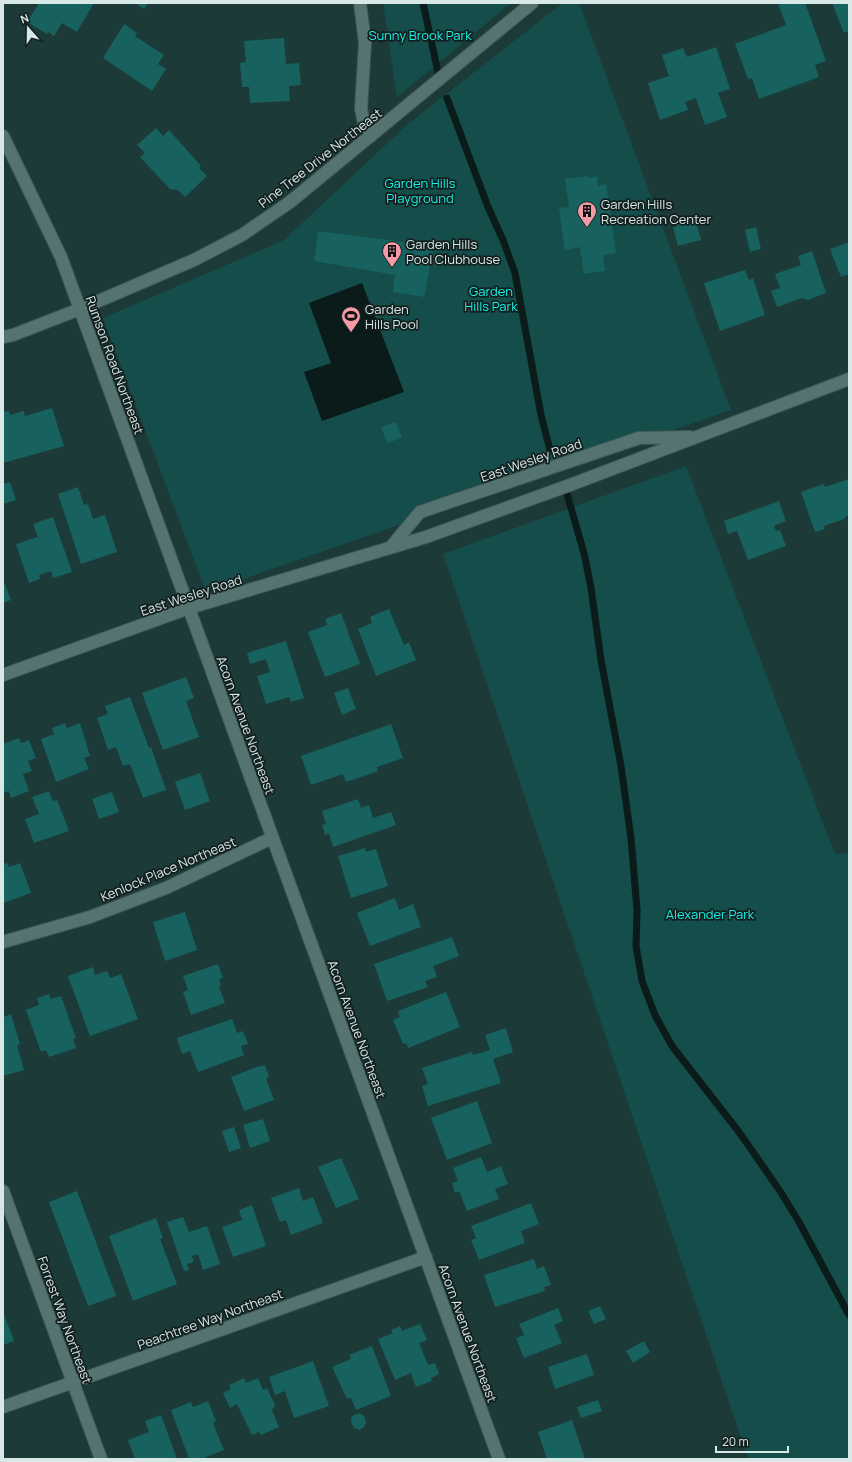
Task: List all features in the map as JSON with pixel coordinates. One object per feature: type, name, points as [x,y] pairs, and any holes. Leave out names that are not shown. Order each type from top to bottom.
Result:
[{"type":"street","points":[[360,3],[365,43],[361,109],[364,123],[370,136]]},
{"type":"street","name":"Pine Tree Drive Northeast","points":[[3,337],[13,335],[80,309],[194,260],[242,235],[290,202],[532,3]]},
{"type":"street","name":"Rumson Road Northeast","points":[[3,136],[61,257],[189,608]]},
{"type":"street","name":"East Wesley Road","points":[[3,675],[189,608],[426,537],[570,485],[849,379]]},
{"type":"street","name":"East Wesley Road","points":[[390,548],[420,512],[639,438],[699,436]]},
{"type":"street","name":"Acorn Avenue Northeast","points":[[189,608],[499,1459]]},
{"type":"street","name":"Kenlock Place Northeast","points":[[3,942],[90,917],[166,888],[272,838]]},
{"type":"street","name":"Forrest Way Northeast","points":[[3,1192],[101,1459]]},
{"type":"street","name":"Peachtree Way Northeast","points":[[3,1407],[426,1257]]},
{"type":"green space","name":"Sunny Brook Park","points":[[383,3],[511,3],[397,97]]},
{"type":"green space","name":"Garden Hills Park","points":[[563,3],[579,3],[731,410],[206,592],[103,318],[284,240],[409,123]]},
{"type":"green space","name":"Alexander Park","points":[[686,466],[835,854],[849,853],[849,1459],[748,1459],[443,554]]},
{"type":"shaded area","name":"Garden Hills Pool","points":[[362,283],[404,392],[322,421],[304,372],[331,363],[309,303]]},
{"type":"building","points":[[39,3],[94,3],[77,32],[62,23],[54,36],[48,32],[47,34],[27,22]]},
{"type":"building","points":[[135,3],[148,3],[144,9]]},
{"type":"building","points":[[778,3],[805,3],[826,61],[815,65],[819,77],[759,99],[752,78],[748,79],[735,44],[786,25]]},
{"type":"building","points":[[832,3],[849,3],[849,31],[844,33]]},
{"type":"building","points":[[124,24],[137,33],[135,36],[164,55],[158,64],[166,69],[152,91],[103,58]]},
{"type":"building","points":[[284,38],[286,64],[299,63],[301,85],[289,86],[290,101],[250,103],[249,87],[242,87],[240,63],[246,62],[244,41]]},
{"type":"building","points":[[716,47],[730,89],[718,93],[727,117],[705,125],[696,98],[685,102],[688,110],[660,120],[648,83],[669,76],[662,55],[683,48],[687,57]]},
{"type":"building","points":[[156,128],[163,136],[169,130],[201,166],[199,168],[207,176],[185,197],[178,190],[170,189],[140,157],[145,153],[137,145]]},
{"type":"building","name":"Garden Hills Recreation Center","points":[[588,176],[589,178],[597,176],[598,186],[606,184],[616,253],[603,255],[605,271],[584,274],[580,247],[565,250],[559,208],[569,207],[565,179]]},
{"type":"building","points":[[685,216],[687,224],[696,222],[701,240],[678,246],[673,227],[677,227],[675,219]]},
{"type":"building","points":[[756,227],[761,249],[750,252],[745,230]]},
{"type":"building","name":"Garden Hills Pool Clubhouse","points":[[318,231],[434,246],[424,297],[393,292],[395,275],[314,261]]},
{"type":"building","points":[[849,242],[849,274],[841,277],[830,249]]},
{"type":"building","points":[[812,251],[826,293],[808,300],[802,298],[777,307],[771,291],[780,288],[775,274],[801,265],[798,256]]},
{"type":"building","points":[[745,270],[749,280],[753,278],[765,315],[720,331],[704,283]]},
{"type":"building","points":[[52,408],[64,446],[3,463],[3,412],[9,411],[10,415],[24,411],[25,416]]},
{"type":"building","points":[[396,422],[402,438],[387,443],[381,427]]},
{"type":"building","points":[[849,479],[849,514],[844,519],[824,526],[825,529],[815,532],[801,492],[824,484],[825,487]]},
{"type":"building","points":[[10,482],[16,500],[3,504],[3,484]]},
{"type":"building","points":[[78,487],[84,505],[88,504],[93,519],[105,515],[117,552],[81,564],[58,494]]},
{"type":"building","points":[[779,501],[786,521],[774,526],[776,531],[780,530],[786,546],[748,560],[737,531],[728,534],[724,521]]},
{"type":"building","points":[[53,517],[72,572],[53,578],[51,571],[39,575],[40,579],[29,583],[16,544],[38,537],[33,524]]},
{"type":"building","points":[[3,579],[11,600],[3,603]]},
{"type":"building","points":[[389,609],[404,645],[409,642],[416,660],[376,676],[358,629],[372,623],[370,617]]},
{"type":"building","points":[[341,613],[360,664],[325,677],[308,632],[327,625],[325,619]]},
{"type":"building","points":[[286,641],[304,698],[291,702],[289,697],[266,704],[257,676],[270,672],[266,659],[250,664],[247,653]]},
{"type":"building","points":[[186,677],[194,698],[186,701],[199,737],[163,750],[142,693]]},
{"type":"building","points":[[348,688],[356,709],[342,715],[334,693]]},
{"type":"building","points":[[130,697],[149,748],[151,747],[166,790],[143,798],[130,764],[123,766],[116,747],[108,750],[97,718],[108,714],[105,706]]},
{"type":"building","points":[[65,723],[67,728],[80,723],[90,756],[84,758],[89,769],[56,782],[41,739],[54,734],[52,728]]},
{"type":"building","points":[[391,724],[403,758],[377,767],[378,771],[346,782],[343,774],[311,785],[301,756]]},
{"type":"building","points":[[19,738],[21,743],[29,740],[36,758],[28,761],[32,771],[23,774],[29,791],[11,798],[9,791],[3,793],[3,744]]},
{"type":"building","points":[[200,773],[210,801],[185,810],[175,782]]},
{"type":"building","points":[[49,791],[53,801],[57,800],[69,831],[34,843],[25,819],[39,814],[32,797]]},
{"type":"building","points":[[112,792],[119,812],[99,819],[92,799]]},
{"type":"building","points":[[358,799],[361,808],[369,805],[373,818],[391,812],[396,825],[333,847],[329,833],[325,835],[322,825],[326,824],[322,811]]},
{"type":"building","points":[[365,848],[366,852],[376,849],[388,886],[351,898],[338,856]]},
{"type":"building","points":[[7,863],[9,867],[20,863],[31,893],[3,903],[3,864]]},
{"type":"building","points":[[395,898],[399,910],[413,904],[421,927],[370,946],[357,913]]},
{"type":"building","points":[[185,912],[197,950],[165,961],[153,922]]},
{"type":"building","points":[[452,937],[459,956],[433,966],[437,977],[425,981],[428,987],[387,1001],[374,964]]},
{"type":"building","points":[[218,964],[223,978],[219,979],[221,986],[219,987],[225,1003],[191,1015],[183,992],[188,990],[183,976]]},
{"type":"building","points":[[93,967],[95,975],[107,971],[110,978],[121,974],[138,1019],[90,1036],[68,976]]},
{"type":"building","points":[[446,992],[460,1027],[408,1048],[406,1043],[403,1044],[393,1020],[400,1017],[398,1011]]},
{"type":"building","points":[[49,994],[51,999],[61,996],[76,1038],[73,1039],[76,1048],[49,1057],[46,1050],[41,1052],[26,1010],[39,1005],[37,998]]},
{"type":"building","points":[[11,1014],[20,1044],[17,1045],[24,1070],[3,1076],[3,1017]]},
{"type":"building","points":[[232,1019],[237,1033],[243,1031],[248,1044],[241,1046],[244,1055],[198,1072],[190,1051],[182,1054],[177,1038]]},
{"type":"building","points":[[506,1028],[513,1052],[493,1059],[501,1083],[428,1106],[422,1086],[428,1084],[422,1068],[472,1052],[473,1055],[490,1050],[485,1035]]},
{"type":"building","points":[[265,1065],[269,1077],[266,1079],[274,1100],[244,1111],[231,1077]]},
{"type":"building","points":[[477,1101],[492,1143],[447,1160],[431,1118]]},
{"type":"building","points":[[263,1119],[270,1141],[250,1148],[243,1125]]},
{"type":"building","points":[[234,1127],[241,1148],[229,1152],[222,1131]]},
{"type":"building","points":[[481,1157],[487,1172],[501,1166],[508,1184],[495,1189],[499,1199],[467,1211],[459,1191],[455,1193],[452,1183],[458,1181],[453,1168]]},
{"type":"building","points":[[341,1158],[359,1199],[336,1208],[318,1167]]},
{"type":"building","points":[[299,1188],[303,1201],[313,1197],[323,1223],[291,1235],[286,1220],[280,1222],[271,1198]]},
{"type":"building","points":[[77,1191],[116,1296],[88,1306],[49,1202]]},
{"type":"building","points":[[531,1203],[539,1224],[521,1231],[525,1243],[479,1260],[471,1240],[476,1238],[471,1226]]},
{"type":"building","points":[[252,1205],[266,1246],[233,1257],[222,1227],[242,1220],[239,1210]]},
{"type":"building","points":[[183,1217],[189,1232],[207,1226],[220,1264],[203,1270],[198,1254],[192,1256],[194,1262],[187,1264],[189,1270],[184,1271],[167,1222]]},
{"type":"building","points":[[156,1218],[163,1238],[160,1239],[177,1284],[133,1301],[109,1236]]},
{"type":"building","points":[[534,1259],[537,1269],[544,1266],[551,1285],[544,1287],[545,1291],[495,1307],[484,1275]]},
{"type":"building","points":[[600,1306],[606,1319],[594,1324],[588,1311]]},
{"type":"building","points":[[558,1308],[563,1321],[554,1325],[562,1343],[524,1358],[516,1338],[524,1335],[519,1324]]},
{"type":"building","points":[[3,1312],[14,1341],[3,1345]]},
{"type":"building","points":[[420,1324],[427,1340],[419,1343],[428,1365],[435,1363],[439,1374],[431,1378],[432,1381],[416,1387],[411,1373],[395,1380],[378,1339],[393,1333],[391,1330],[400,1326],[402,1331]]},
{"type":"building","points":[[644,1341],[650,1352],[633,1363],[626,1351]]},
{"type":"building","points":[[372,1346],[391,1396],[356,1410],[351,1398],[347,1399],[332,1367],[351,1359],[349,1355]]},
{"type":"building","points":[[587,1354],[594,1375],[555,1389],[548,1367]]},
{"type":"building","points":[[313,1361],[329,1406],[294,1418],[285,1391],[275,1395],[269,1377]]},
{"type":"building","points":[[244,1378],[246,1383],[258,1378],[263,1390],[267,1388],[275,1405],[272,1410],[279,1427],[261,1435],[259,1432],[252,1435],[237,1404],[230,1408],[223,1393],[231,1389],[229,1385]]},
{"type":"building","points":[[598,1400],[602,1411],[581,1418],[577,1407]]},
{"type":"building","points":[[208,1401],[216,1421],[213,1423],[224,1450],[201,1459],[189,1459],[171,1410],[191,1402],[193,1407]]},
{"type":"building","points":[[359,1413],[364,1416],[366,1422],[364,1427],[359,1430],[354,1428],[351,1422],[352,1416]]},
{"type":"building","points":[[161,1415],[177,1459],[135,1459],[128,1440],[149,1432],[145,1421]]},
{"type":"building","points":[[572,1420],[585,1459],[547,1459],[538,1432]]},
{"type":"waterway","points":[[423,3],[438,72]]},
{"type":"waterway","points":[[447,98],[488,207],[503,240],[515,273],[541,415],[550,450]]},
{"type":"waterway","points":[[567,494],[584,553],[591,588],[601,660],[621,766],[631,838],[637,910],[636,946],[642,981],[655,1015],[672,1046],[739,1132],[780,1191],[799,1222],[849,1315]]},
{"type":"place","name":"Garden Hills Recreation Center","points":[[587,228]]},
{"type":"place","name":"Garden Hills Pool Clubhouse","points":[[392,268]]},
{"type":"place","name":"Garden Hills Pool","points":[[351,333]]},
{"type":"park label","name":"Garden Hills Playground","points":[[420,190]]}]
